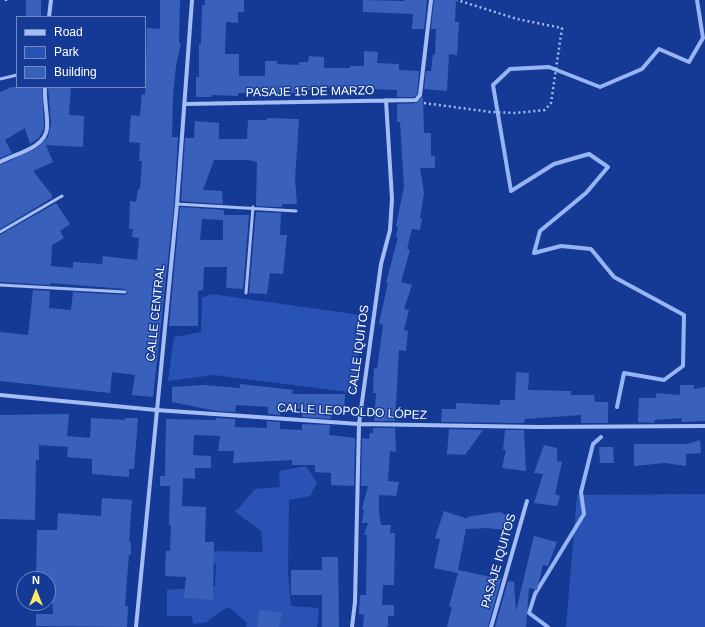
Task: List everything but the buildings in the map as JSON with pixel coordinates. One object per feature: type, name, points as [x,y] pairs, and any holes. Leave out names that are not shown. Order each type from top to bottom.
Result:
[{"type":"street","points":[[49,16],[51,0]]},
{"type":"street","name":"CALLE CENTRAL","points":[[136,627],[177,204],[192,0]]},
{"type":"street","points":[[416,100],[420,95],[432,0]]},
{"type":"street","points":[[0,162],[41,142],[47,129],[45,88]]},
{"type":"street","name":"CALLE IQUITOS","points":[[352,627],[355,602],[359,424],[381,264],[390,230],[392,199],[386,100]]},
{"type":"street","name":"PASAJE 15 DE MARZO","points":[[184,104],[416,100]]},
{"type":"street","name":"CALLE LEOPOLDO LÓPEZ","points":[[0,395],[156,410],[359,424],[538,428],[705,426]]},
{"type":"street","name":"PASAJE IQUITOS","points":[[491,627],[527,501]]},
{"type":"lane","points":[[0,79],[16,75]]},
{"type":"lane","points":[[0,232],[62,196]]},
{"type":"lane","points":[[177,204],[253,207],[296,211]]},
{"type":"lane","points":[[246,293],[253,207]]},
{"type":"lane","points":[[0,285],[125,292]]},
{"type":"path","points":[[416,100],[427,105],[516,113],[545,110],[551,103],[562,28],[517,18],[457,0]]},
{"type":"green space","points":[[211,294],[360,315],[356,393],[214,375],[168,381],[174,337],[201,332],[202,298]]},
{"type":"green space","points":[[306,466],[317,483],[310,496],[289,500],[288,574],[291,606],[319,608],[317,627],[246,627],[247,623],[229,607],[207,622],[193,624],[192,616],[167,616],[167,590],[215,586],[216,564],[208,560],[209,551],[263,552],[261,531],[234,511],[239,508],[255,489],[280,487],[279,471]]},
{"type":"green space","points":[[705,494],[705,627],[566,627],[577,495]]},
{"type":"waterway","points":[[617,407],[624,373],[664,380],[683,366],[684,315],[614,277],[591,249],[561,246],[534,253],[540,231],[586,193],[608,167],[589,154],[554,164],[511,191],[493,85],[510,69],[549,67],[600,87],[642,69],[659,49],[689,62],[703,38],[697,0]]},
{"type":"waterway","points":[[548,627],[529,613],[535,594],[584,514],[581,492],[593,444],[601,437]]}]
